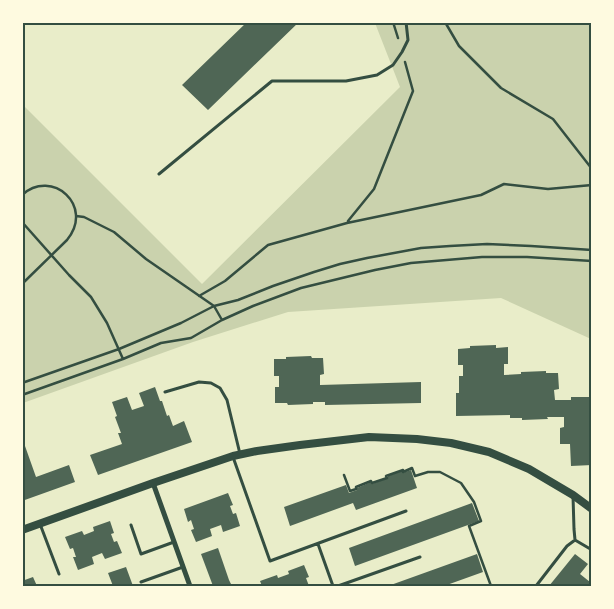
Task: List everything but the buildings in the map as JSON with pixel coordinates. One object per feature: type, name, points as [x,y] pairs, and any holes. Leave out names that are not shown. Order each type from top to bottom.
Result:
[{"type":"street","points":[[22,530],[236,455],[369,437],[417,438],[451,443],[489,452],[529,469],[592,509]]},
{"type":"street","points":[[153,483],[190,586]]},
{"type":"lane","points":[[159,174],[272,81],[346,81],[378,75],[393,65],[402,52],[408,40],[406,22]]},
{"type":"lane","points":[[165,392],[199,382],[211,383],[220,388],[227,400],[236,455],[270,561],[406,511]]},
{"type":"lane","points":[[573,496],[575,540]]},
{"type":"lane","points":[[40,524],[58,574]]},
{"type":"lane","points":[[131,525],[141,554],[174,542]]},
{"type":"lane","points":[[575,540],[592,550]]},
{"type":"lane","points":[[536,586],[567,546],[575,540]]},
{"type":"lane","points":[[318,544],[333,586]]},
{"type":"lane","points":[[338,586],[420,557]]},
{"type":"lane","points":[[141,582],[184,567]]},
{"type":"path","points":[[347,223],[374,189],[413,91],[393,22]]},
{"type":"path","points":[[445,22],[460,46],[500,88],[553,119],[592,168]]},
{"type":"path","points":[[199,296],[224,281],[268,245],[347,223],[480,196],[504,184],[548,189],[592,185]]},
{"type":"path","points":[[22,196],[29,190],[37,187],[47,186],[55,188],[64,192],[70,198],[74,204],[76,216],[76,226],[72,235],[22,284]]},
{"type":"path","points":[[76,216],[84,217],[114,232],[146,259],[214,306],[222,320]]},
{"type":"path","points":[[22,222],[91,297],[108,324],[123,359]]},
{"type":"path","points":[[22,383],[119,349],[181,323],[214,306],[238,300],[272,286],[340,264],[421,248],[450,246],[487,244],[592,250]]},
{"type":"path","points":[[22,395],[123,359],[161,343],[192,338],[222,320],[301,288],[412,263],[482,256],[592,262]]},
{"type":"path","points":[[344,475],[350,491],[371,481],[372,483],[387,478],[386,476],[412,468],[415,476],[428,472],[440,472],[461,483],[474,502],[481,521],[469,526],[491,586]]},
{"type":"green space","points":[[375,23],[591,23],[591,339],[501,298],[288,312],[193,342],[23,403],[22,104],[202,284],[400,87]]}]
